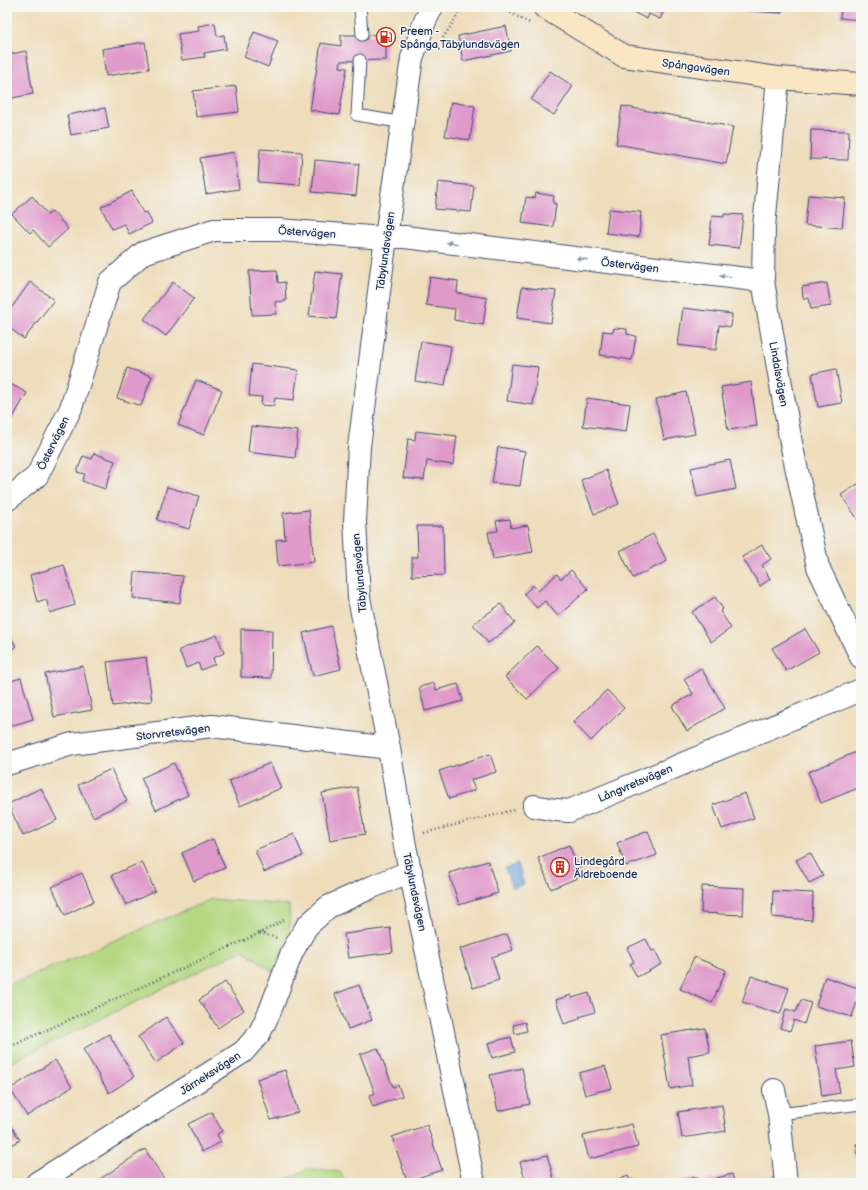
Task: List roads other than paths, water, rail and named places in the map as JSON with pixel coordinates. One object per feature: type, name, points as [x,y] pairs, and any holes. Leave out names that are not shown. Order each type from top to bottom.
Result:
[{"type":"street","name":"Täbylundsvägen","points":[[432,7],[425,21],[412,58],[404,123],[386,237],[359,447],[355,521],[359,598],[389,748],[405,846],[474,1183]]},
{"type":"street","name":"Spångavägen","points":[[544,7],[624,56],[778,78],[861,84]]},
{"type":"street","name":"Lindalsvägen","points":[[778,78],[764,227],[763,281],[791,443],[818,567],[861,657]]},
{"type":"street","name":"Östervägen","points":[[7,500],[37,476],[71,408],[110,282],[143,253],[214,230],[279,230],[370,237],[405,237],[763,281]]},
{"type":"street","name":"Långvretsvägen","points":[[534,806],[556,810],[569,810],[861,690]]},
{"type":"street","name":"Storvretsvägen","points":[[7,764],[72,744],[212,726],[389,748]]},
{"type":"street","name":"Järneksvägen","points":[[37,1183],[243,1052],[259,1034],[270,1011],[292,952],[307,926],[328,907],[411,871]]},
{"type":"street","points":[[774,1090],[779,1114],[786,1183]]},
{"type":"lane","points":[[360,7],[362,35]]},
{"type":"lane","points":[[360,60],[357,114],[404,123]]},
{"type":"lane","points":[[779,1114],[861,1104]]},
{"type":"water","points":[[518,864],[524,884],[512,888],[505,868]]},
{"type":"place","name":"Preem - Spånga,Täbylundsvägen","points":[[386,37]]},
{"type":"place","name":"Lindegård Äldreboende","points":[[560,867]]}]
